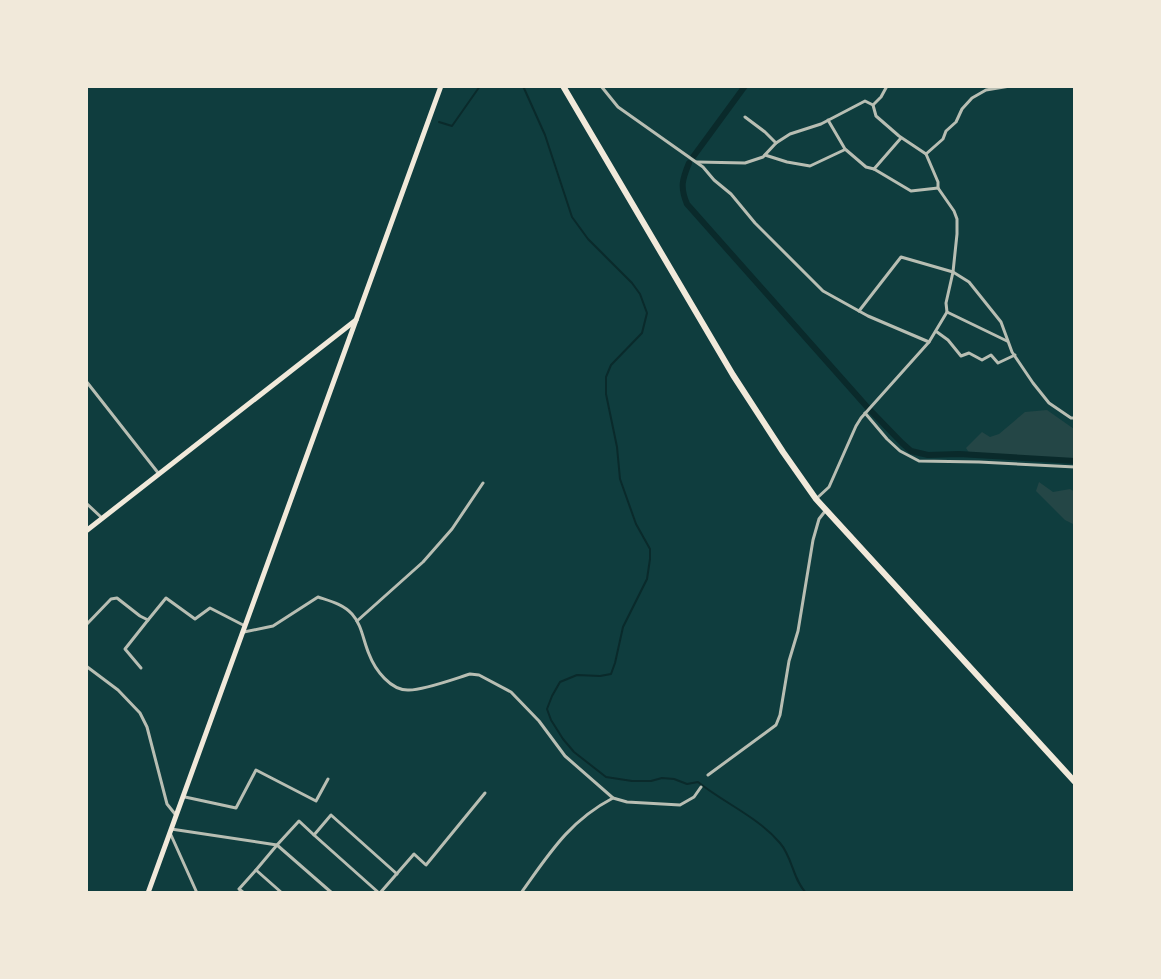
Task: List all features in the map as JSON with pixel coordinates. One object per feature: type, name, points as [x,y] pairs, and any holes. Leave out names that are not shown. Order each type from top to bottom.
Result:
[{"type":"highway","points":[[563,86],[733,375],[816,499],[1075,782]]},
{"type":"main road","points":[[148,893],[441,86]]},
{"type":"main road","points":[[86,531],[357,319]]},
{"type":"street","points":[[601,86],[618,107],[697,162],[823,291],[904,333],[929,342]]},
{"type":"street","points":[[873,105],[887,86]]},
{"type":"street","points":[[926,154],[943,139],[972,98],[986,90],[1010,86]]},
{"type":"street","points":[[697,162],[745,163],[765,155],[790,134],[828,120],[865,101],[873,105],[876,116],[901,138],[926,154],[938,188],[957,219],[947,312],[929,342],[865,413],[856,426],[829,487],[816,499]]},
{"type":"street","points":[[745,117],[776,143]]},
{"type":"street","points":[[828,120],[845,149],[866,167],[911,191],[938,188]]},
{"type":"street","points":[[874,169],[901,138]]},
{"type":"street","points":[[765,155],[810,166],[845,149]]},
{"type":"street","points":[[859,311],[901,257],[953,272],[969,282],[984,298],[1001,322],[1015,355],[1049,403],[1075,418]]},
{"type":"street","points":[[947,312],[1007,341]]},
{"type":"street","points":[[936,331],[961,356],[969,353],[982,360],[991,355],[998,363],[1015,355]]},
{"type":"street","points":[[86,381],[159,474]]},
{"type":"street","points":[[865,413],[900,451],[919,461],[1075,467]]},
{"type":"street","points":[[357,621],[423,562],[452,529],[483,483]]},
{"type":"street","points":[[86,503],[102,518]]},
{"type":"street","points":[[708,775],[776,725],[798,631],[813,540],[819,519],[826,510]]},
{"type":"street","points":[[141,668],[125,649],[166,598],[195,619],[210,608],[244,629],[273,626],[318,597],[336,602],[351,613],[362,630],[370,657],[385,679],[397,689],[411,691],[470,674],[479,675],[521,701],[579,771],[613,798],[627,802],[680,805],[694,797],[701,787]]},
{"type":"street","points":[[86,625],[111,599],[117,598],[148,620]]},
{"type":"street","points":[[86,666],[118,690],[140,713],[147,727],[167,804],[176,815]]},
{"type":"street","points":[[183,797],[236,808],[256,770],[316,801],[328,779]]},
{"type":"street","points":[[244,893],[239,889],[299,821],[380,893],[414,854],[426,865],[485,793]]},
{"type":"street","points":[[521,893],[574,825],[593,808],[613,798]]},
{"type":"street","points":[[314,835],[331,815],[397,874]]},
{"type":"street","points":[[170,831],[277,845],[332,893]]},
{"type":"street","points":[[170,831],[197,893]]},
{"type":"street","points":[[256,870],[282,893]]},
{"type":"shaded area","points":[[1047,410],[1074,429],[1075,463],[972,457],[966,448],[982,432],[990,437],[999,434],[1025,412]]},
{"type":"shaded area","points":[[1039,482],[1053,492],[1070,489],[1075,492],[1075,525],[1065,520],[1036,491]]},
{"type":"waterway","points":[[439,122],[452,126],[480,86]]},
{"type":"waterway","points":[[523,86],[545,135],[572,217],[588,239],[632,283],[647,313],[642,333],[611,365],[606,377],[620,479],[636,524],[650,549],[647,579],[623,627],[611,674],[577,675],[560,682],[547,709],[551,720],[574,752],[606,777],[632,781],[674,779],[687,784],[698,782],[751,818],[784,849],[806,893]]},
{"type":"waterway","points":[[693,157],[745,86]]},
{"type":"waterway","points":[[689,163],[683,184],[687,204],[868,408]]},
{"type":"waterway","points":[[871,411],[911,451],[928,455],[1075,461]]}]
